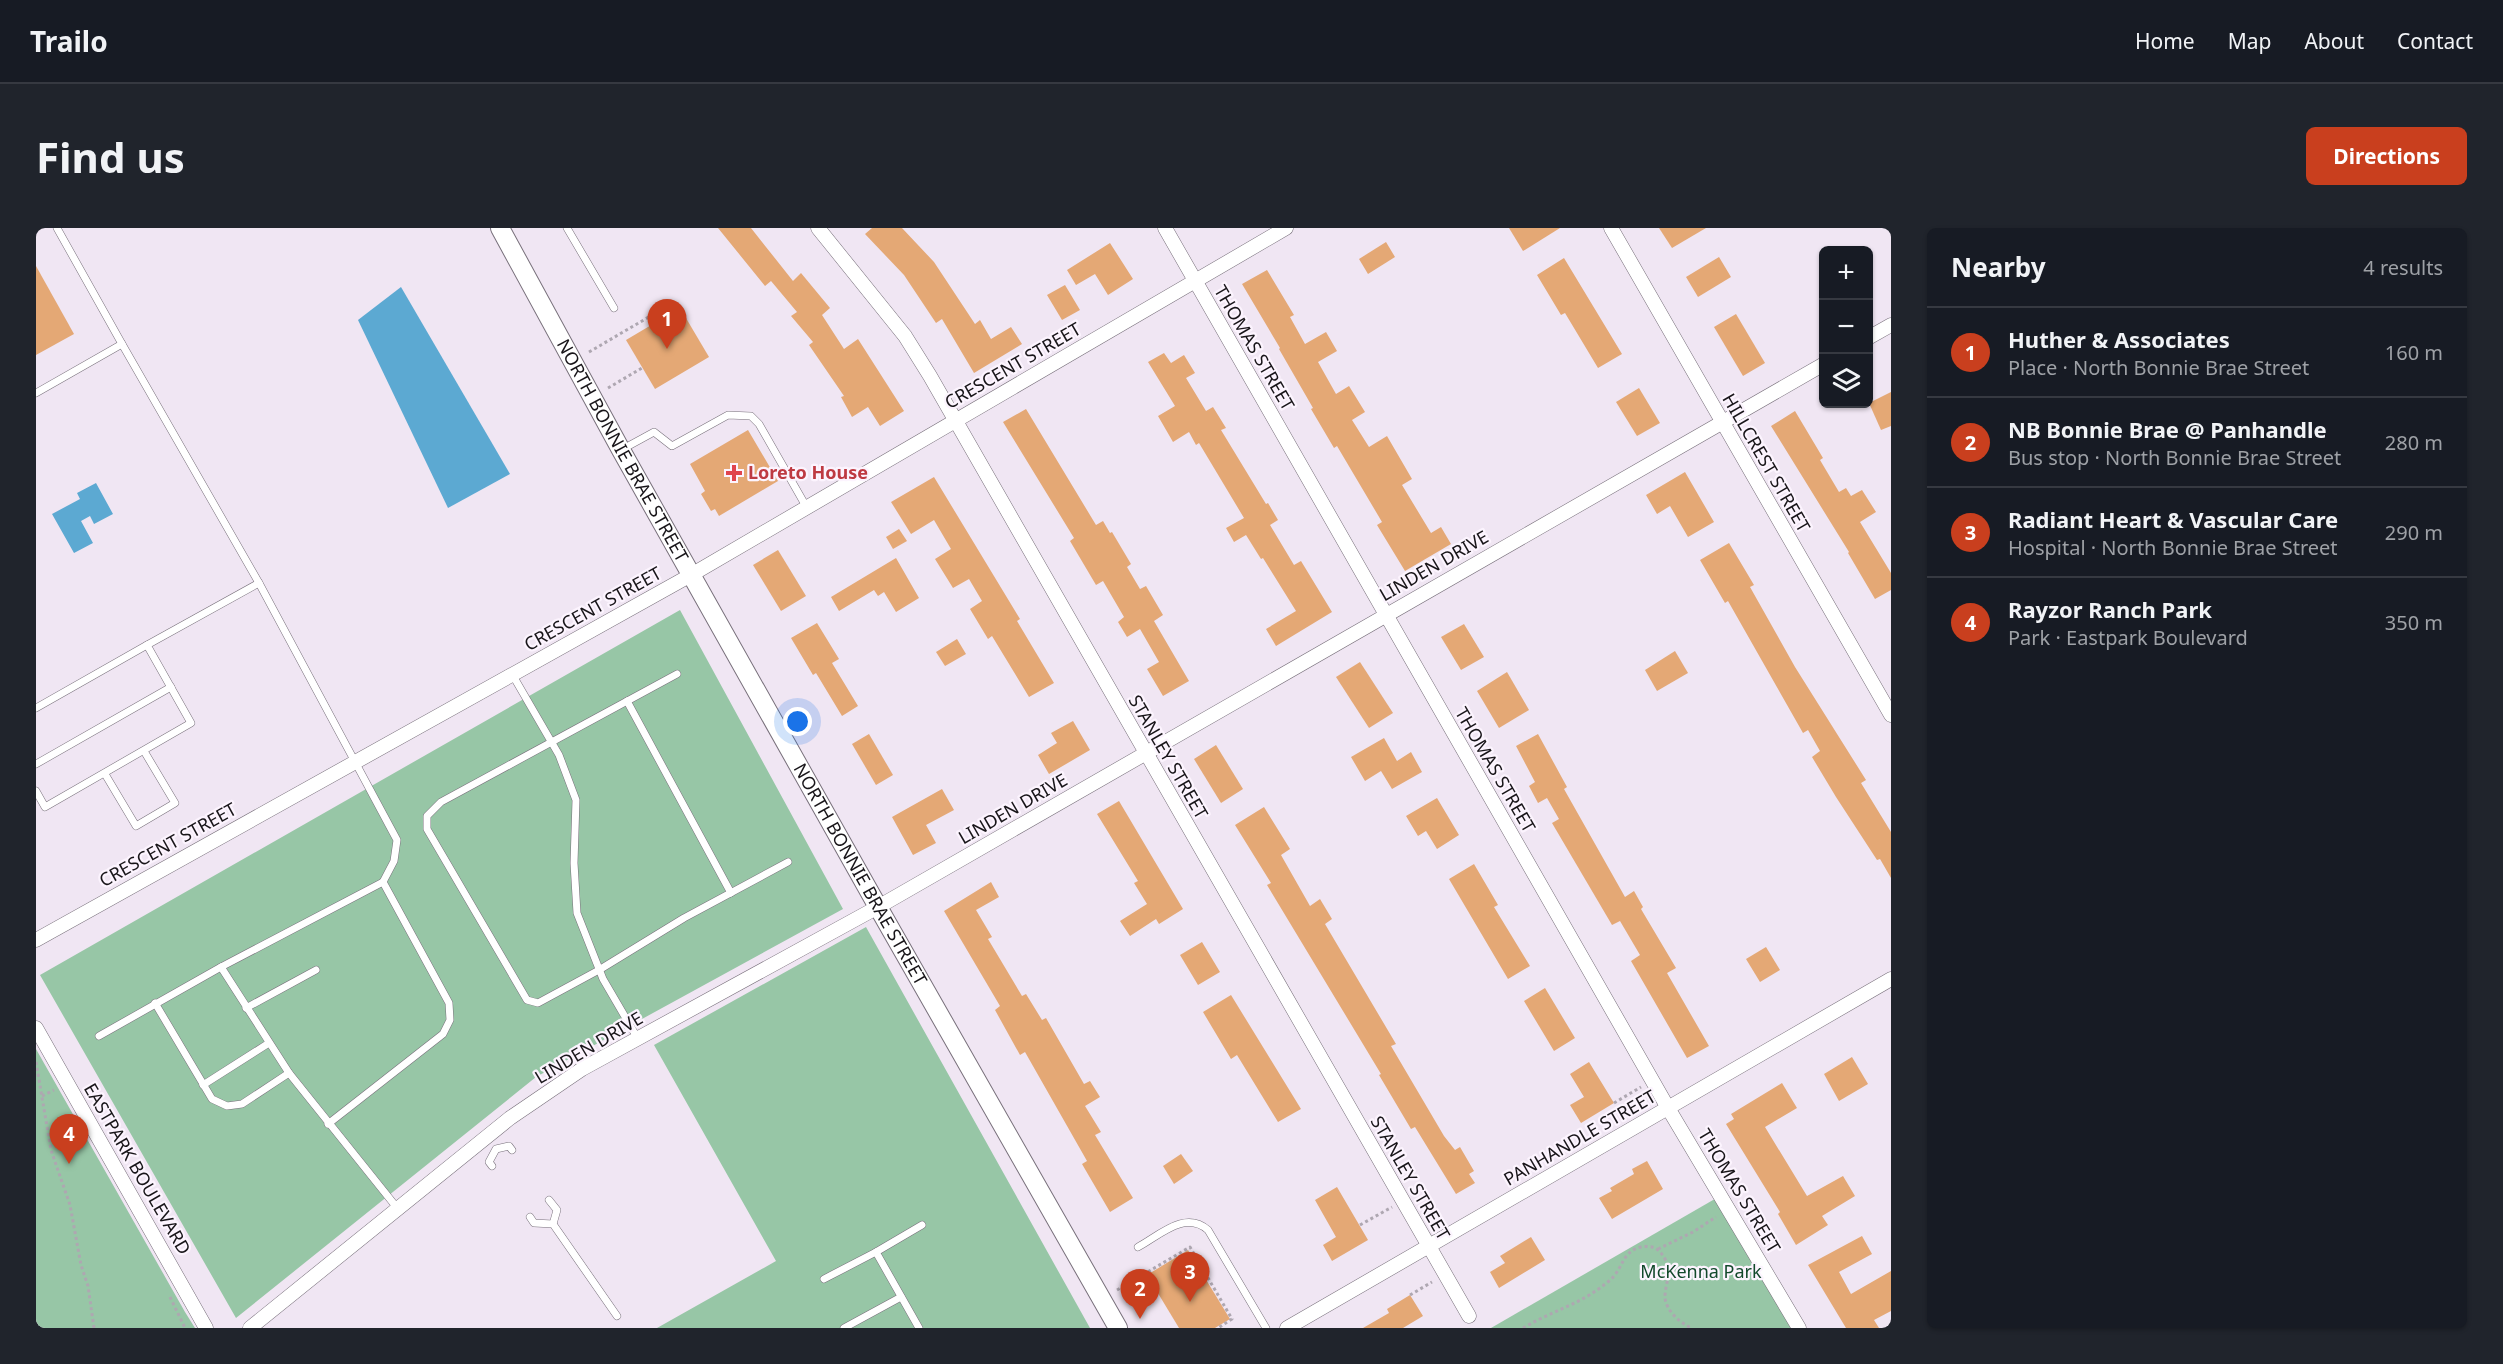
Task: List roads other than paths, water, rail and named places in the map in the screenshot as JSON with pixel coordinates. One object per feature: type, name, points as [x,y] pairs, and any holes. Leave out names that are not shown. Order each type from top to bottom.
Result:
[{"type":"main road","name":"NORTH BONNIE BRAE STREET","points":[[500,228],[691,575],[1118,1328]]},
{"type":"street","name":"STANLEY STREET","points":[[818,228],[905,336],[1469,1316]]},
{"type":"street","name":"THOMAS STREET","points":[[1165,228],[1668,1108],[1799,1328]]},
{"type":"street","name":"CRESCENT STREET","points":[[36,940],[691,575],[1286,228]]},
{"type":"street","name":"HILLCREST STREET","points":[[1611,228],[1891,715]]},
{"type":"street","points":[[1873,336],[1891,325]]},
{"type":"street","name":"LINDEN DRIVE","points":[[250,1328],[510,1118],[582,1070],[878,907],[1819,366]]},
{"type":"street","name":"PANHANDLE STREET","points":[[1287,1328],[1891,979]]},
{"type":"street","name":"EASTPARK BOULEVARD","points":[[36,1028],[206,1328]]},
{"type":"lane","points":[[57,228],[259,583],[397,840],[394,861],[383,882],[221,967],[99,1036]]},
{"type":"lane","points":[[567,228],[614,308]]},
{"type":"lane","points":[[36,393],[122,344]]},
{"type":"lane","points":[[621,450],[654,432],[672,446],[728,415],[751,416],[759,424],[807,508]]},
{"type":"lane","points":[[36,708],[259,583]]},
{"type":"lane","points":[[36,791],[45,807],[191,723],[147,645]]},
{"type":"lane","points":[[512,674],[551,742],[576,800],[574,863],[576,913],[599,970],[638,1039]]},
{"type":"lane","points":[[677,675],[441,802],[427,816],[427,829],[527,1000],[538,1003],[599,970],[684,918],[788,862]]},
{"type":"lane","points":[[36,764],[171,687]]},
{"type":"lane","points":[[627,701],[731,892]]},
{"type":"lane","points":[[105,774],[136,826],[175,803],[144,751]]},
{"type":"lane","points":[[328,1124],[443,1034],[450,1020],[449,1003],[383,882]]},
{"type":"lane","points":[[221,967],[290,1073],[328,1124],[398,1209]]},
{"type":"lane","points":[[246,1008],[316,970]]},
{"type":"lane","points":[[155,1003],[212,1099],[227,1106],[242,1104],[290,1073]]},
{"type":"lane","points":[[203,1085],[269,1044]]},
{"type":"lane","points":[[486,1137],[496,1149]]},
{"type":"lane","points":[[492,1166],[489,1162],[496,1149],[509,1146],[512,1150]]},
{"type":"lane","points":[[549,1200],[557,1210],[553,1224]]},
{"type":"lane","points":[[530,1217],[534,1223],[553,1224]]},
{"type":"lane","points":[[1138,1247],[1178,1224],[1187,1221],[1199,1222],[1208,1230],[1266,1328]]},
{"type":"lane","points":[[553,1224],[617,1316]]},
{"type":"lane","points":[[824,1279],[922,1225]]},
{"type":"lane","points":[[876,1252],[919,1328]]},
{"type":"lane","points":[[844,1328],[901,1297]]},
{"type":"water","points":[[401,287],[510,474],[448,508],[358,320]]},
{"type":"water","points":[[96,483],[113,514],[94,524],[90,516],[81,521],[93,543],[74,553],[52,514],[80,499],[77,493]]},
{"type":"place","name":"Huther & Associates","points":[[667,349]]},
{"type":"place","name":"Loreto House","points":[[734,473]]},
{"type":"place","name":"Rayzor Ranch Park","points":[[69,1164]]},
{"type":"place","name":"Radiant Heart & Vascular Care","points":[[1190,1302]]},
{"type":"place","name":"NB Bonnie Brae @ Panhandle","points":[[1140,1319]]},
{"type":"park label","name":"McKenna Park","points":[[1701,1272]]}]
